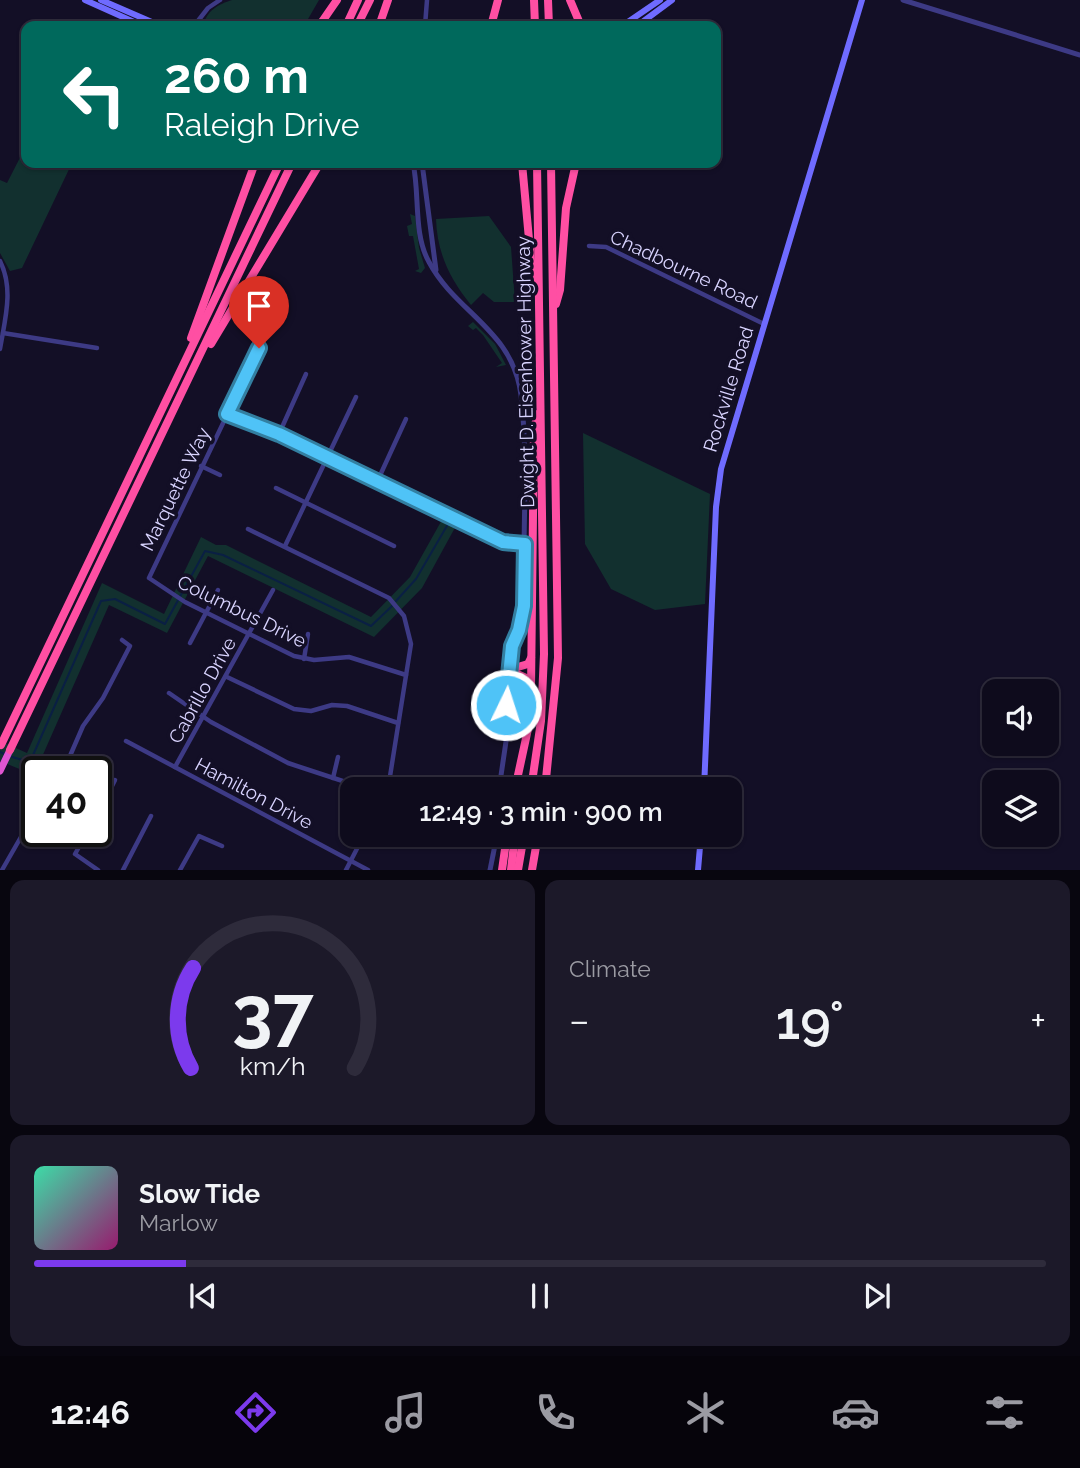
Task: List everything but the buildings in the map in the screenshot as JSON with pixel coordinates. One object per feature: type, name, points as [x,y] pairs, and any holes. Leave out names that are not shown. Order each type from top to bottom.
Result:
[{"type":"highway","points":[[322,21],[337,0]]},
{"type":"highway","points":[[348,21],[358,0]]},
{"type":"highway","points":[[360,21],[370,0]]},
{"type":"highway","points":[[381,21],[388,0]]},
{"type":"highway","points":[[492,21],[498,0]]},
{"type":"highway","points":[[534,0],[535,21]]},
{"type":"highway","points":[[548,0],[549,21]]},
{"type":"highway","points":[[570,0],[579,21]]},
{"type":"highway","points":[[173,387],[253,168]]},
{"type":"highway","points":[[1,746],[278,168]]},
{"type":"highway","points":[[0,771],[290,168]]},
{"type":"highway","points":[[191,373],[317,168]]},
{"type":"highway","points":[[522,168],[532,272],[538,287]]},
{"type":"highway","name":"Dwight D. Eisenhower Highway","points":[[533,777],[541,721],[544,654],[537,168]]},
{"type":"highway","name":"Dwight D. Eisenhower Highway","points":[[546,777],[558,658],[551,168]]},
{"type":"highway","points":[[553,314],[560,290],[567,200],[575,168]]},
{"type":"highway","points":[[519,777],[531,689],[534,428],[540,407]]},
{"type":"highway","points":[[508,670],[527,664],[533,654]]},
{"type":"highway","points":[[508,670],[526,678],[531,689]]},
{"type":"highway","points":[[502,870],[505,847]]},
{"type":"highway","points":[[511,870],[513,847]]},
{"type":"highway","points":[[518,870],[522,847]]},
{"type":"highway","points":[[532,870],[536,847]]},
{"type":"highway","points":[[534,858],[538,870]]},
{"type":"main road","points":[[85,0],[132,21]]},
{"type":"main road","points":[[101,0],[149,21]]},
{"type":"main road","points":[[629,21],[660,0]]},
{"type":"main road","points":[[644,21],[673,0]]},
{"type":"main road","name":"Rockville Road","points":[[861,12],[862,0]]},
{"type":"main road","name":"Rockville Road","points":[[705,777],[718,487],[725,450],[861,12],[867,0]]},
{"type":"main road","points":[[698,870],[700,847]]},
{"type":"street","points":[[198,21],[208,8],[220,0]]},
{"type":"street","points":[[425,21],[427,0]]},
{"type":"street","points":[[903,0],[1080,55]]},
{"type":"street","points":[[414,168],[422,239],[429,265],[436,270],[452,294],[493,332],[515,368],[522,409],[525,544],[522,620],[515,636],[508,670],[506,733],[500,777]]},
{"type":"street","points":[[423,168],[436,270]]},
{"type":"street","name":"Chadbourne Road","points":[[589,246],[606,247],[764,324]]},
{"type":"street","points":[[0,261],[8,283],[0,349]]},
{"type":"street","points":[[2,332],[97,348]]},
{"type":"street","name":"Marquette Way","points":[[149,578],[259,348]]},
{"type":"street","points":[[279,434],[306,374]]},
{"type":"street","points":[[285,546],[356,397]]},
{"type":"street","points":[[227,414],[279,434],[503,542],[525,544]]},
{"type":"street","points":[[377,482],[406,419]]},
{"type":"street","points":[[201,466],[220,475]]},
{"type":"street","points":[[276,488],[394,546]]},
{"type":"street","points":[[248,529],[389,598],[400,610],[411,644],[390,777]]},
{"type":"street","name":"Columbus Drive","points":[[149,578],[206,613],[304,659],[349,657],[406,675]]},
{"type":"street","points":[[190,643],[218,590]]},
{"type":"street","name":"Cabrillo Drive","points":[[175,767],[273,590]]},
{"type":"street","points":[[304,659],[308,634]]},
{"type":"street","points":[[70,756],[83,726],[103,698],[130,646],[122,640]]},
{"type":"street","points":[[227,677],[294,709],[311,711],[332,705],[348,706],[397,723]]},
{"type":"street","points":[[169,693],[288,763],[340,780]]},
{"type":"street","name":"Hamilton Drive","points":[[126,741],[368,870]]},
{"type":"street","points":[[333,778],[338,758]]},
{"type":"street","points":[[112,785],[115,780]]},
{"type":"street","points":[[123,870],[151,817]]},
{"type":"street","points":[[180,870],[199,836],[222,846]]},
{"type":"street","points":[[2,870],[21,837]]},
{"type":"street","points":[[79,847],[75,854],[99,870]]},
{"type":"street","points":[[345,870],[358,847]]},
{"type":"street","points":[[490,870],[493,848]]},
{"type":"green space","points":[[232,0],[319,0],[307,21],[205,21],[210,12]]},
{"type":"green space","points":[[21,156],[21,168],[70,168],[22,268],[10,271],[0,253],[0,180],[7,183]]},
{"type":"green space","points":[[410,214],[415,216],[419,248],[425,268],[421,273],[415,271],[419,269],[413,236],[409,236],[407,226],[412,224]]},
{"type":"green space","points":[[489,216],[511,247],[515,302],[494,302],[483,293],[471,305],[446,265],[439,243],[436,219]]},
{"type":"green space","points":[[473,322],[495,344],[506,365],[496,367],[502,363],[483,335],[476,328],[473,330],[468,326]]},
{"type":"green space","points":[[583,433],[710,494],[705,604],[655,610],[611,589],[585,544]]},
{"type":"green space","points":[[443,518],[457,524],[422,588],[374,637],[208,556],[167,633],[109,605],[42,756],[21,756],[21,770],[0,761],[0,741],[27,753],[102,583],[164,614],[201,537],[216,545],[226,545],[371,617],[410,577]]},
{"type":"waterway","points":[[396,601],[416,579],[448,524]]},
{"type":"waterway","points":[[12,757],[30,762],[101,601],[115,599],[165,624],[205,551],[223,555],[371,626],[392,606]]},
{"type":"waterway","points":[[0,752],[6,755]]},
{"type":"route","points":[[259,348],[227,414],[279,434],[503,542],[525,544],[524,606],[519,630],[512,646],[506,705]]}]
